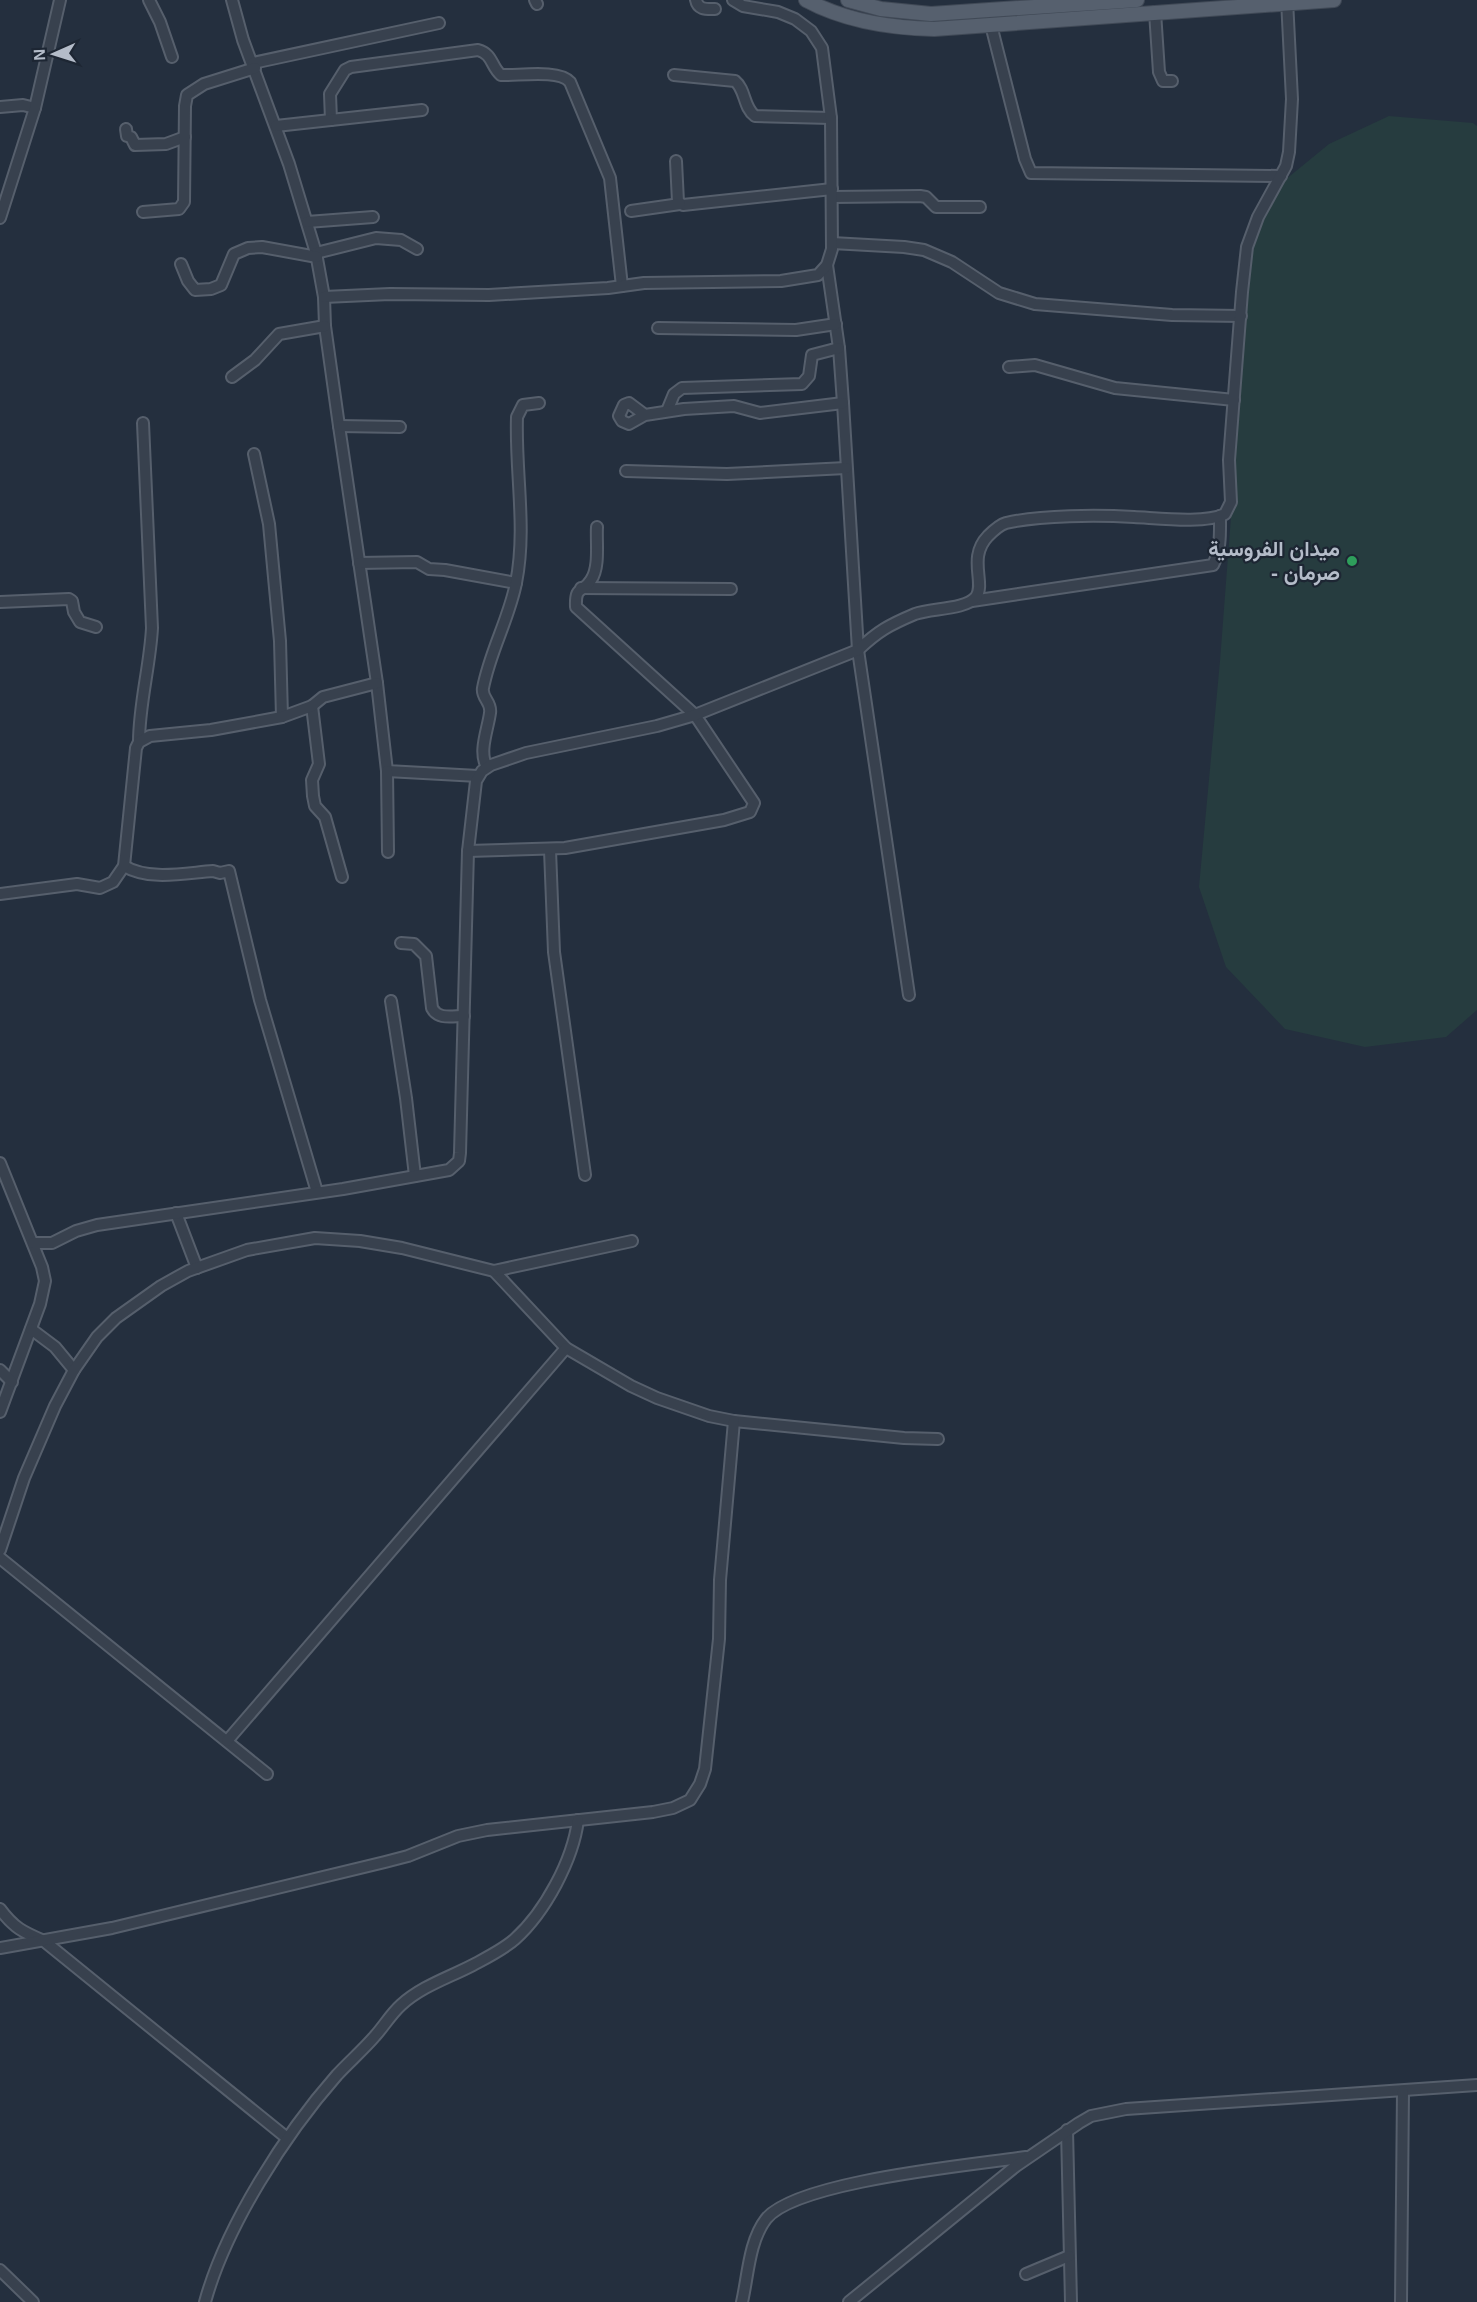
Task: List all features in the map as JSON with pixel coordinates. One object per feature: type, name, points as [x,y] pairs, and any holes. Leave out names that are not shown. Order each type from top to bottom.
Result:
[{"type":"main road","points":[[806,0],[838,13],[895,27],[934,29],[1334,0]]},
{"type":"main road","points":[[848,0],[881,9],[931,14],[1137,0]]},
{"type":"street","points":[[0,218],[35,108],[60,0]]},
{"type":"street","points":[[149,0],[160,22],[172,57]]},
{"type":"street","points":[[232,0],[243,40],[276,126],[307,222],[324,297],[325,326],[377,683],[387,771],[388,852]]},
{"type":"street","points":[[696,0],[698,6],[703,9],[715,9]]},
{"type":"street","points":[[733,0],[743,6],[786,15],[811,31],[824,57],[831,118],[832,243],[828,265],[839,348],[858,650],[909,995]]},
{"type":"street","points":[[972,600],[979,591],[977,558],[979,549],[990,534],[1004,524],[1081,517],[1186,519],[1220,516],[1228,511],[1231,502],[1230,460],[1247,247],[1258,217],[1286,166],[1288,152],[1292,99],[1287,2]]},
{"type":"street","points":[[1155,12],[1159,72],[1163,81],[1172,81]]},
{"type":"street","points":[[143,212],[169,212],[182,206],[185,106],[192,90],[254,66],[439,23]]},
{"type":"street","points":[[991,25],[1025,159],[1031,172],[1281,176]]},
{"type":"street","points":[[331,120],[328,99],[345,70],[351,67],[478,50],[489,56],[501,75],[529,74],[564,77],[570,82],[610,178],[622,286]]},
{"type":"street","points":[[674,75],[735,81],[740,86],[749,110],[760,117],[831,118]]},
{"type":"street","points":[[0,107],[23,105],[35,108]]},
{"type":"street","points":[[276,126],[422,110]]},
{"type":"street","points":[[126,129],[127,136],[131,137],[135,145],[166,144],[185,137]]},
{"type":"street","points":[[676,161],[677,195],[680,204]]},
{"type":"street","points":[[631,211],[680,204],[683,206],[832,193],[920,196],[926,197],[936,207],[980,207]]},
{"type":"street","points":[[307,222],[374,217]]},
{"type":"street","points":[[181,264],[195,290],[211,289],[221,285],[234,254],[248,248],[262,247],[316,255],[376,238],[401,240],[417,249]]},
{"type":"street","points":[[832,243],[924,250],[952,262],[999,293],[1035,304],[1172,315],[1241,316]]},
{"type":"street","points":[[324,297],[390,294],[489,295],[622,286],[644,282],[781,282],[818,275],[828,265]]},
{"type":"street","points":[[658,328],[796,330],[836,324]]},
{"type":"street","points":[[232,377],[255,360],[279,334],[325,326]]},
{"type":"street","points":[[667,411],[674,394],[681,388],[802,384],[808,376],[812,355],[839,348]]},
{"type":"street","points":[[1009,367],[1035,365],[1115,388],[1234,400]]},
{"type":"street","points":[[487,767],[483,757],[491,708],[483,691],[492,653],[505,624],[516,583],[520,514],[517,417],[523,405],[539,403]]},
{"type":"street","points":[[645,415],[734,406],[759,413],[809,409],[843,403]]},
{"type":"street","points":[[140,742],[152,628],[143,423]]},
{"type":"street","points":[[339,426],[400,427]]},
{"type":"street","points":[[254,454],[269,524],[280,641],[282,717]]},
{"type":"street","points":[[626,471],[718,474],[846,468]]},
{"type":"street","points":[[33,1244],[52,1243],[76,1231],[97,1225],[415,1176],[449,1170],[456,1165],[460,1157],[468,851],[478,776],[487,767],[526,753],[636,731],[695,715],[858,650],[879,630],[917,614],[972,600],[1213,565],[1220,543],[1220,516]]},
{"type":"street","points":[[468,851],[550,850],[724,820],[753,810],[754,803],[695,715],[576,608],[576,596],[580,588],[591,580],[595,569],[597,527]]},
{"type":"street","points":[[359,563],[417,562],[429,569],[454,571],[516,583]]},
{"type":"street","points":[[580,588],[731,590]]},
{"type":"street","points":[[0,602],[69,599],[72,601],[74,612],[80,622],[96,627]]},
{"type":"street","points":[[0,894],[77,884],[100,888],[113,882],[124,866],[136,748],[140,742],[150,736],[211,730],[282,717],[312,706],[323,697],[377,683]]},
{"type":"street","points":[[312,706],[319,764],[312,780],[313,796],[315,806],[325,817],[342,877]]},
{"type":"street","points":[[387,771],[478,776]]},
{"type":"street","points":[[550,850],[554,952],[585,1175]]},
{"type":"street","points":[[124,866],[133,871],[160,875],[229,871],[260,1000],[317,1192]]},
{"type":"street","points":[[401,943],[414,944],[426,956],[432,1008],[435,1014],[464,1016]]},
{"type":"street","points":[[391,1001],[415,1176]]},
{"type":"street","points":[[0,1163],[42,1267],[45,1281],[31,1329],[12,1382],[2,1399],[0,1412]]},
{"type":"street","points":[[176,1213],[197,1268]]},
{"type":"street","points":[[0,1550],[24,1478],[55,1406],[74,1370],[97,1337],[116,1318],[161,1286],[197,1268],[247,1250],[315,1238],[360,1241],[402,1248],[494,1271],[632,1241]]},
{"type":"street","points":[[494,1271],[566,1348],[631,1386],[657,1398],[709,1416],[734,1421],[904,1438],[938,1439]]},
{"type":"street","points":[[31,1329],[55,1347],[74,1370]]},
{"type":"street","points":[[227,1741],[566,1348]]},
{"type":"street","points":[[0,1370],[12,1382]]},
{"type":"street","points":[[0,1948],[112,1928],[385,1862],[408,1856],[458,1836],[487,1830],[653,1812],[673,1808],[690,1800],[700,1784],[705,1769],[712,1715],[719,1639],[724,1521],[734,1421]]},
{"type":"street","points":[[0,1558],[267,1774]]},
{"type":"street","points":[[205,2302],[238,2220],[287,2138],[337,2076],[377,2035],[399,2007],[419,1991],[474,1964],[514,1940],[528,1925],[563,1871],[578,1820]]},
{"type":"street","points":[[0,1909],[10,1923],[22,1932],[44,1941],[287,2138]]},
{"type":"street","points":[[849,2302],[1029,2156],[1091,2116],[1126,2109],[1477,2085]]},
{"type":"street","points":[[1401,2302],[1402,2091]]},
{"type":"street","points":[[1067,2130],[1071,2302]]},
{"type":"street","points":[[742,2302],[758,2233],[774,2211],[787,2203],[845,2185],[1029,2156]]},
{"type":"street","points":[[1026,2274],[1069,2256]]},
{"type":"street","points":[[0,2270],[33,2302]]},
{"type":"green space","name":"ميدان الفروسية - صرمان","points":[[1389,116],[1473,123],[1477,126],[1477,1010],[1446,1037],[1365,1047],[1285,1029],[1226,967],[1199,887],[1220,661],[1251,255],[1260,224],[1285,180],[1329,144]]},
{"type":"place","name":"ميدان الفروسية - صرمان","points":[[1352,561]]}]
